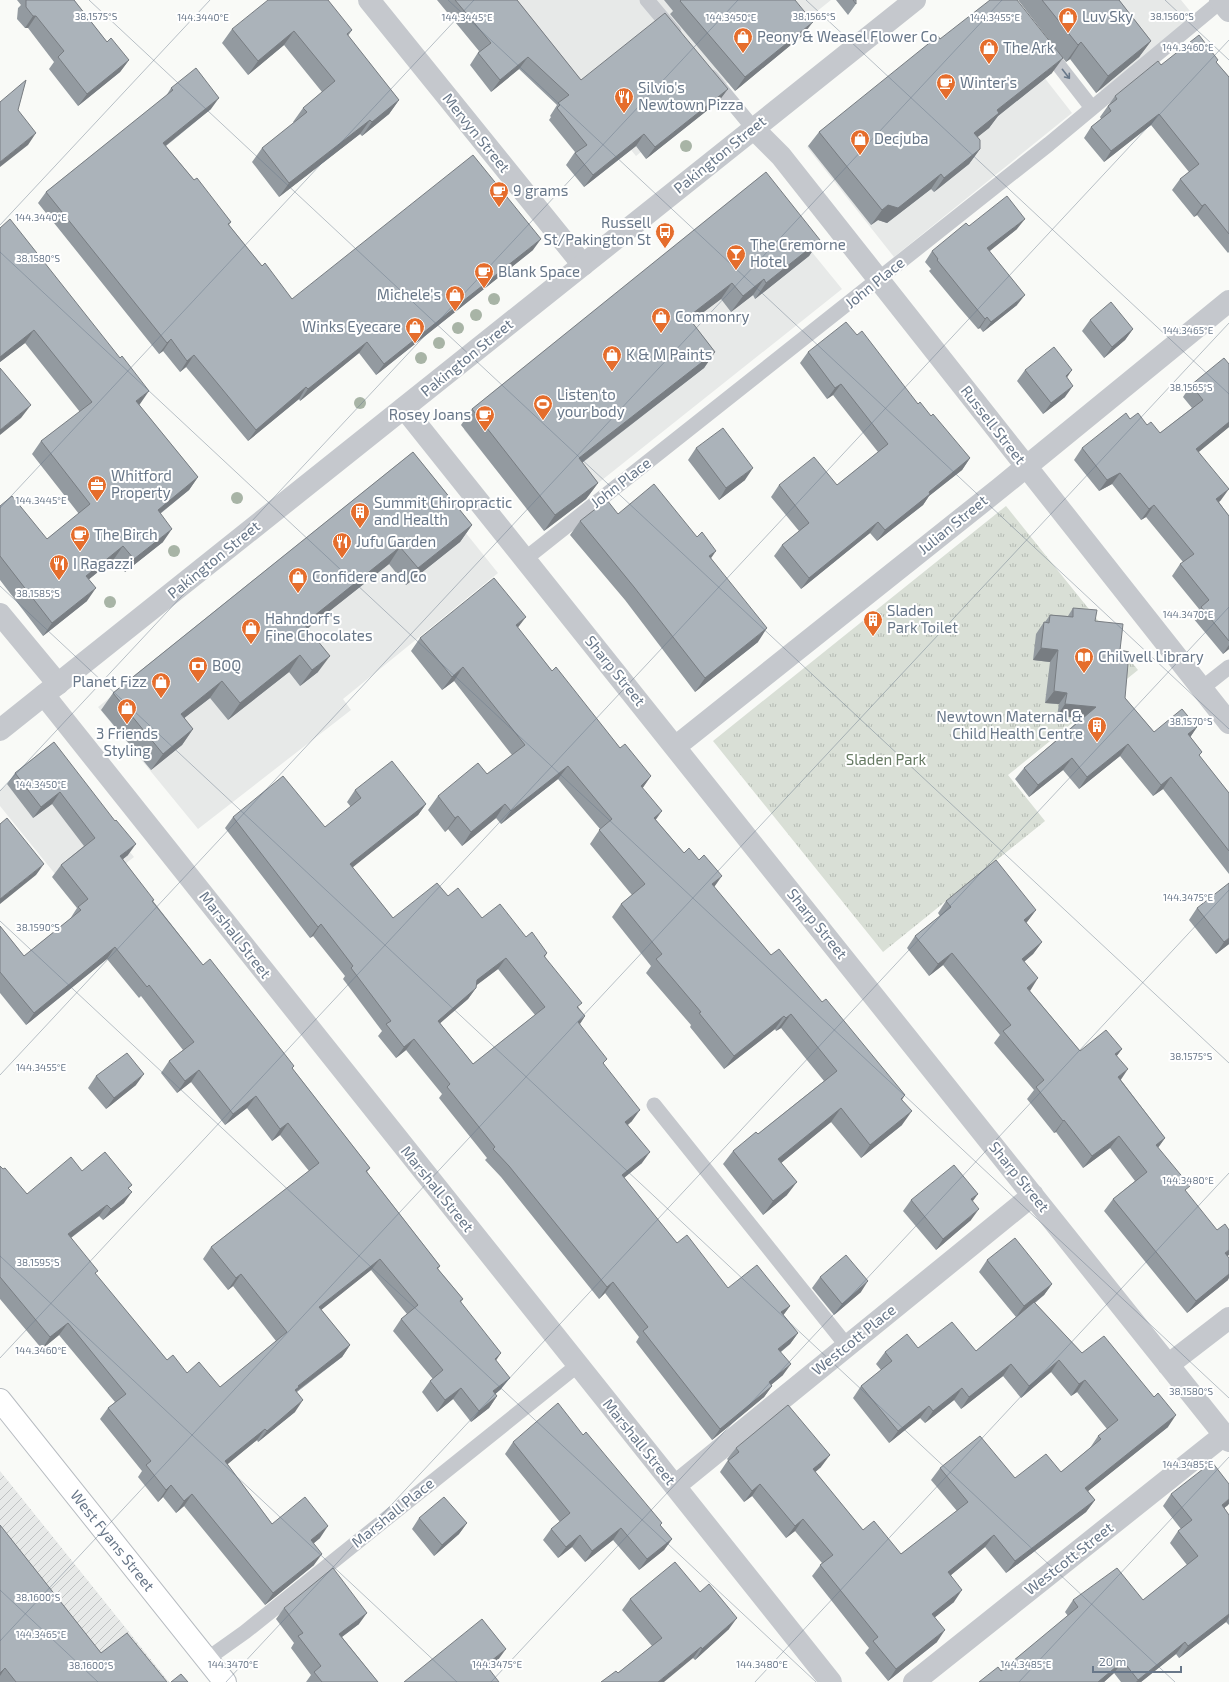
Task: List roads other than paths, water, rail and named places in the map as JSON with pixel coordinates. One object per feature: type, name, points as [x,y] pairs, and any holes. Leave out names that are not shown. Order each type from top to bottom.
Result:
[{"type":"main road","name":"West Fyans Street","points":[[0,1400],[225,1682]]},
{"type":"street","name":"Mervyn Street","points":[[369,0],[583,265]]},
{"type":"street","name":"Pakington Street","points":[[0,730],[915,0]]},
{"type":"street","name":"Russell Street","points":[[754,128],[781,156],[1229,723]]},
{"type":"street","name":"Julian Street","points":[[675,747],[1026,467],[1229,301]]},
{"type":"street","name":"Sharp Street","points":[[404,408],[1227,1438]]},
{"type":"street","name":"Marshall Street","points":[[0,614],[51,690],[578,1365],[831,1682]]},
{"type":"street","name":"Westcott Place","points":[[674,1486],[1033,1195]]},
{"type":"street","points":[[1168,1365],[1229,1318]]},
{"type":"street","name":"Westcott Street","points":[[914,1682],[1227,1438]]},
{"type":"lane","points":[[647,0],[682,42]]},
{"type":"lane","name":"John Place","points":[[525,559],[878,280],[1223,4]]},
{"type":"lane","points":[[1035,36],[1092,108]]},
{"type":"lane","points":[[702,65],[754,128]]},
{"type":"lane","points":[[1201,689],[1229,666]]},
{"type":"lane","points":[[654,1105],[847,1346]]},
{"type":"lane","name":"Marshall Place","points":[[207,1659],[245,1632],[578,1365]]},
{"type":"place","name":"Luv Sky","points":[[1068,34]]},
{"type":"place","name":"Peony & Weasel Flower Co","points":[[743,54]]},
{"type":"place","name":"The Ark","points":[[989,65]]},
{"type":"place","name":"Winter's","points":[[946,100]]},
{"type":"place","name":"Silvio's Newtown Pizza","points":[[624,114]]},
{"type":"place","name":"Decjuba","points":[[860,156]]},
{"type":"place","name":"9 grams","points":[[499,208]]},
{"type":"place","name":"Russell St/Pakington St","points":[[665,249]]},
{"type":"place","name":"The Cremorne Hotel","points":[[736,271]]},
{"type":"place","name":"Blank Space","points":[[484,289]]},
{"type":"place","name":"Michele's","points":[[455,312]]},
{"type":"place","name":"Commonry","points":[[661,334]]},
{"type":"place","name":"Winks Eyecare","points":[[415,344]]},
{"type":"place","name":"K & M Paints","points":[[612,372]]},
{"type":"place","name":"Listen to your body","points":[[543,421]]},
{"type":"place","name":"Rosey Joans","points":[[485,432]]},
{"type":"place","name":"Whitford Property","points":[[97,502]]},
{"type":"place","name":"Summit Chiropractic and Health","points":[[360,529]]},
{"type":"place","name":"The Birch","points":[[80,552]]},
{"type":"place","name":"Jufu Garden","points":[[342,559]]},
{"type":"place","name":"I Ragazzi","points":[[59,581]]},
{"type":"place","name":"Confidere and Co","points":[[298,594]]},
{"type":"place","name":"Sladen Park Toilet","points":[[873,637]]},
{"type":"place","name":"Hahndorf's Fine Chocolates","points":[[251,645]]},
{"type":"place","name":"Chilwell Library","points":[[1084,674]]},
{"type":"place","name":"BOQ","points":[[198,683]]},
{"type":"place","name":"Planet Fizz","points":[[161,699]]},
{"type":"place","name":"3 Friends Styling","points":[[127,725]]},
{"type":"place","name":"Newtown Maternal & Child Health Centre","points":[[1097,743]]},
{"type":"park label","name":"Sladen Park","points":[[886,760]]}]
